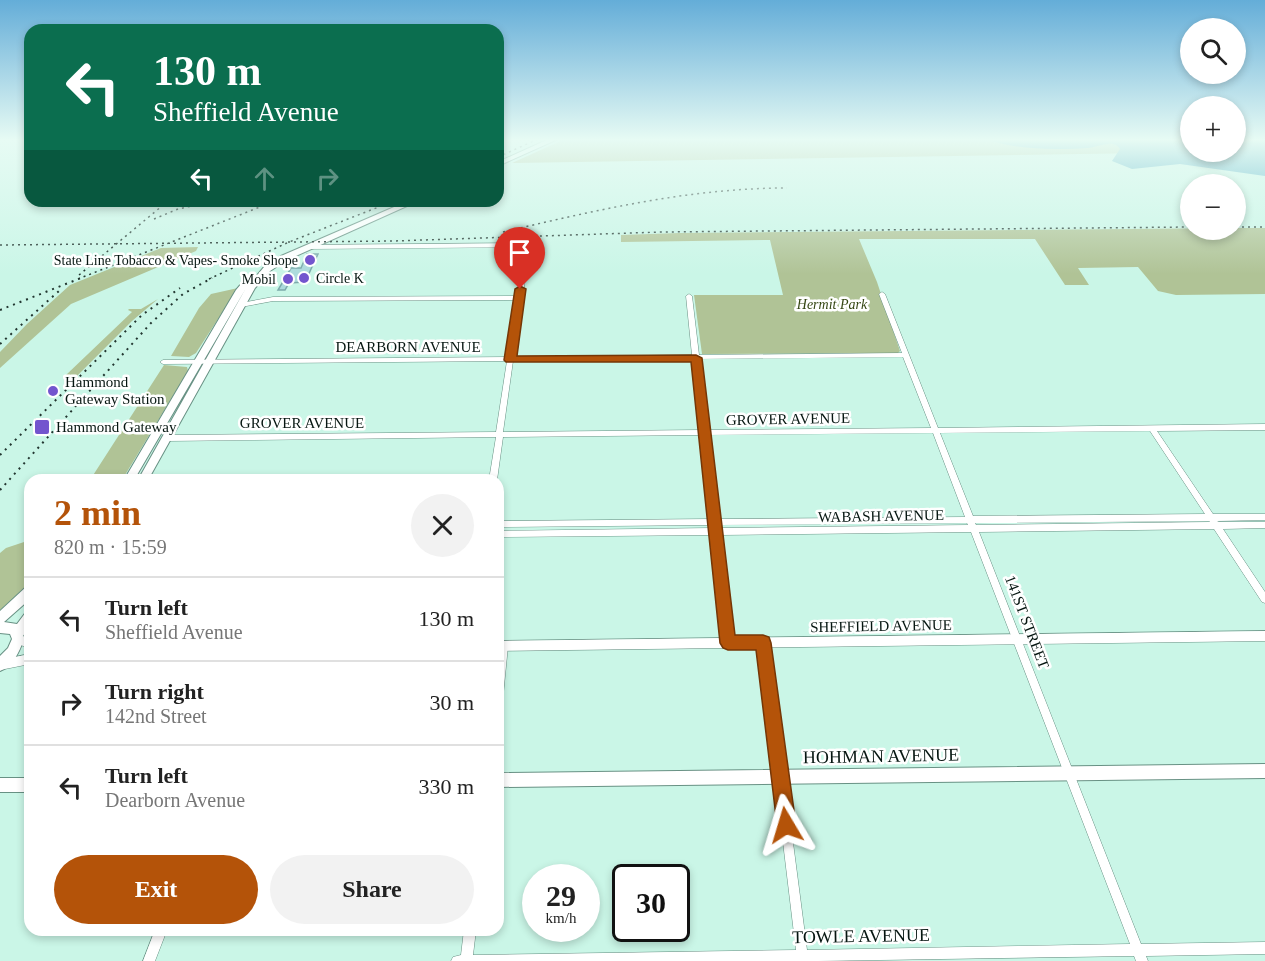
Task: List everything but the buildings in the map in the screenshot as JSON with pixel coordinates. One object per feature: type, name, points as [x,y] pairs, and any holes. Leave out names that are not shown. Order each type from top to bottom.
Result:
[{"type":"main road","points":[[132,474],[197,362],[244,286],[256,273],[400,207]]},
{"type":"main road","points":[[146,474],[248,293],[261,274],[276,263]]},
{"type":"main road","points":[[0,618],[24,597]]},
{"type":"main road","points":[[0,625],[24,603]]},
{"type":"main road","points":[[0,625],[8,627],[22,639],[0,665]]},
{"type":"main road","name":"HOHMAN AVENUE","points":[[504,780],[1265,771]]},
{"type":"main road","points":[[0,785],[24,785]]},
{"type":"street","points":[[309,247],[527,244],[494,474]]},
{"type":"street","points":[[248,293],[273,299]]},
{"type":"street","name":"141ST STREET","points":[[882,294],[1140,955]]},
{"type":"street","points":[[689,296],[728,643]]},
{"type":"street","points":[[241,305],[273,299],[519,298]]},
{"type":"street","name":"DEARBORN AVENUE","points":[[163,362],[906,355]]},
{"type":"street","name":"GROVER AVENUE","points":[[167,438],[1265,427]]},
{"type":"street","points":[[1152,428],[1265,599]]},
{"type":"street","name":"WABASH AVENUE","points":[[504,534],[715,527],[1265,517]]},
{"type":"street","name":"WABASH AVENUE","points":[[973,524],[1265,525]]},
{"type":"street","name":"WABASH AVENUE","points":[[504,525],[715,527]]},
{"type":"street","name":"SHEFFIELD AVENUE","points":[[504,646],[1265,636]]},
{"type":"street","points":[[763,643],[803,958]]},
{"type":"street","points":[[0,665],[24,660]]},
{"type":"street","points":[[150,961],[159,936]]},
{"type":"street","points":[[466,961],[469,936]]},
{"type":"street","name":"TOWLE AVENUE","points":[[457,961],[1140,955],[1265,948]]},
{"type":"green space","name":"Hermit Park","points":[[1246,228],[1265,228],[1265,294],[1176,295],[1158,291],[1138,267],[1078,268],[1089,285],[1065,285],[1035,239],[859,239],[877,282],[900,351],[898,353],[702,354],[694,295],[783,295],[770,240],[621,242],[621,235],[679,233],[1180,229],[1180,240],[1246,240]]},
{"type":"green space","points":[[198,247],[196,251],[71,304],[0,368],[0,352],[70,285],[161,248]]},
{"type":"green space","points":[[238,288],[196,353],[189,357],[171,356],[199,308],[211,294]]},
{"type":"green space","points":[[158,299],[132,321],[76,377],[66,375],[132,312],[129,309],[141,309]]},
{"type":"green space","points":[[164,365],[187,367],[188,371],[126,474],[94,474]]},
{"type":"green space","points":[[24,542],[24,590],[0,610],[0,553],[6,548]]},
{"type":"railway","points":[[503,232],[609,208],[679,196],[787,188]]},
{"type":"railway","points":[[117,244],[161,207]]},
{"type":"railway","points":[[154,219],[187,207]]},
{"type":"railway","points":[[168,243],[260,207]]},
{"type":"railway","points":[[289,242],[379,207]]},
{"type":"railway","points":[[289,242],[661,232],[1180,227]]},
{"type":"railway","points":[[1246,227],[1265,227]]},
{"type":"railway","points":[[168,243],[289,242]]},
{"type":"railway","points":[[209,279],[289,242]]},
{"type":"railway","points":[[78,279],[168,243]]},
{"type":"railway","points":[[117,244],[168,243]]},
{"type":"railway","points":[[0,245],[117,244]]},
{"type":"railway","points":[[79,275],[117,244]]},
{"type":"railway","points":[[0,310],[81,278]]},
{"type":"railway","points":[[0,490],[151,323],[183,294],[212,278]]},
{"type":"railway","points":[[0,455],[142,315],[180,288]]},
{"type":"railway","points":[[0,344],[60,290]]},
{"type":"place","name":"State Line Tobacco & Vapes- Smoke Shope","points":[[310,260]]},
{"type":"place","name":"Circle K","points":[[304,278]]},
{"type":"place","name":"Mobil","points":[[288,279]]},
{"type":"place","name":"Hammond Gateway Station","points":[[53,391]]},
{"type":"place","name":"Hammond Gateway","points":[[42,427]]},
{"type":"route","points":[[520,289],[510,360],[696,358],[728,643],[763,643],[786,825]]}]
